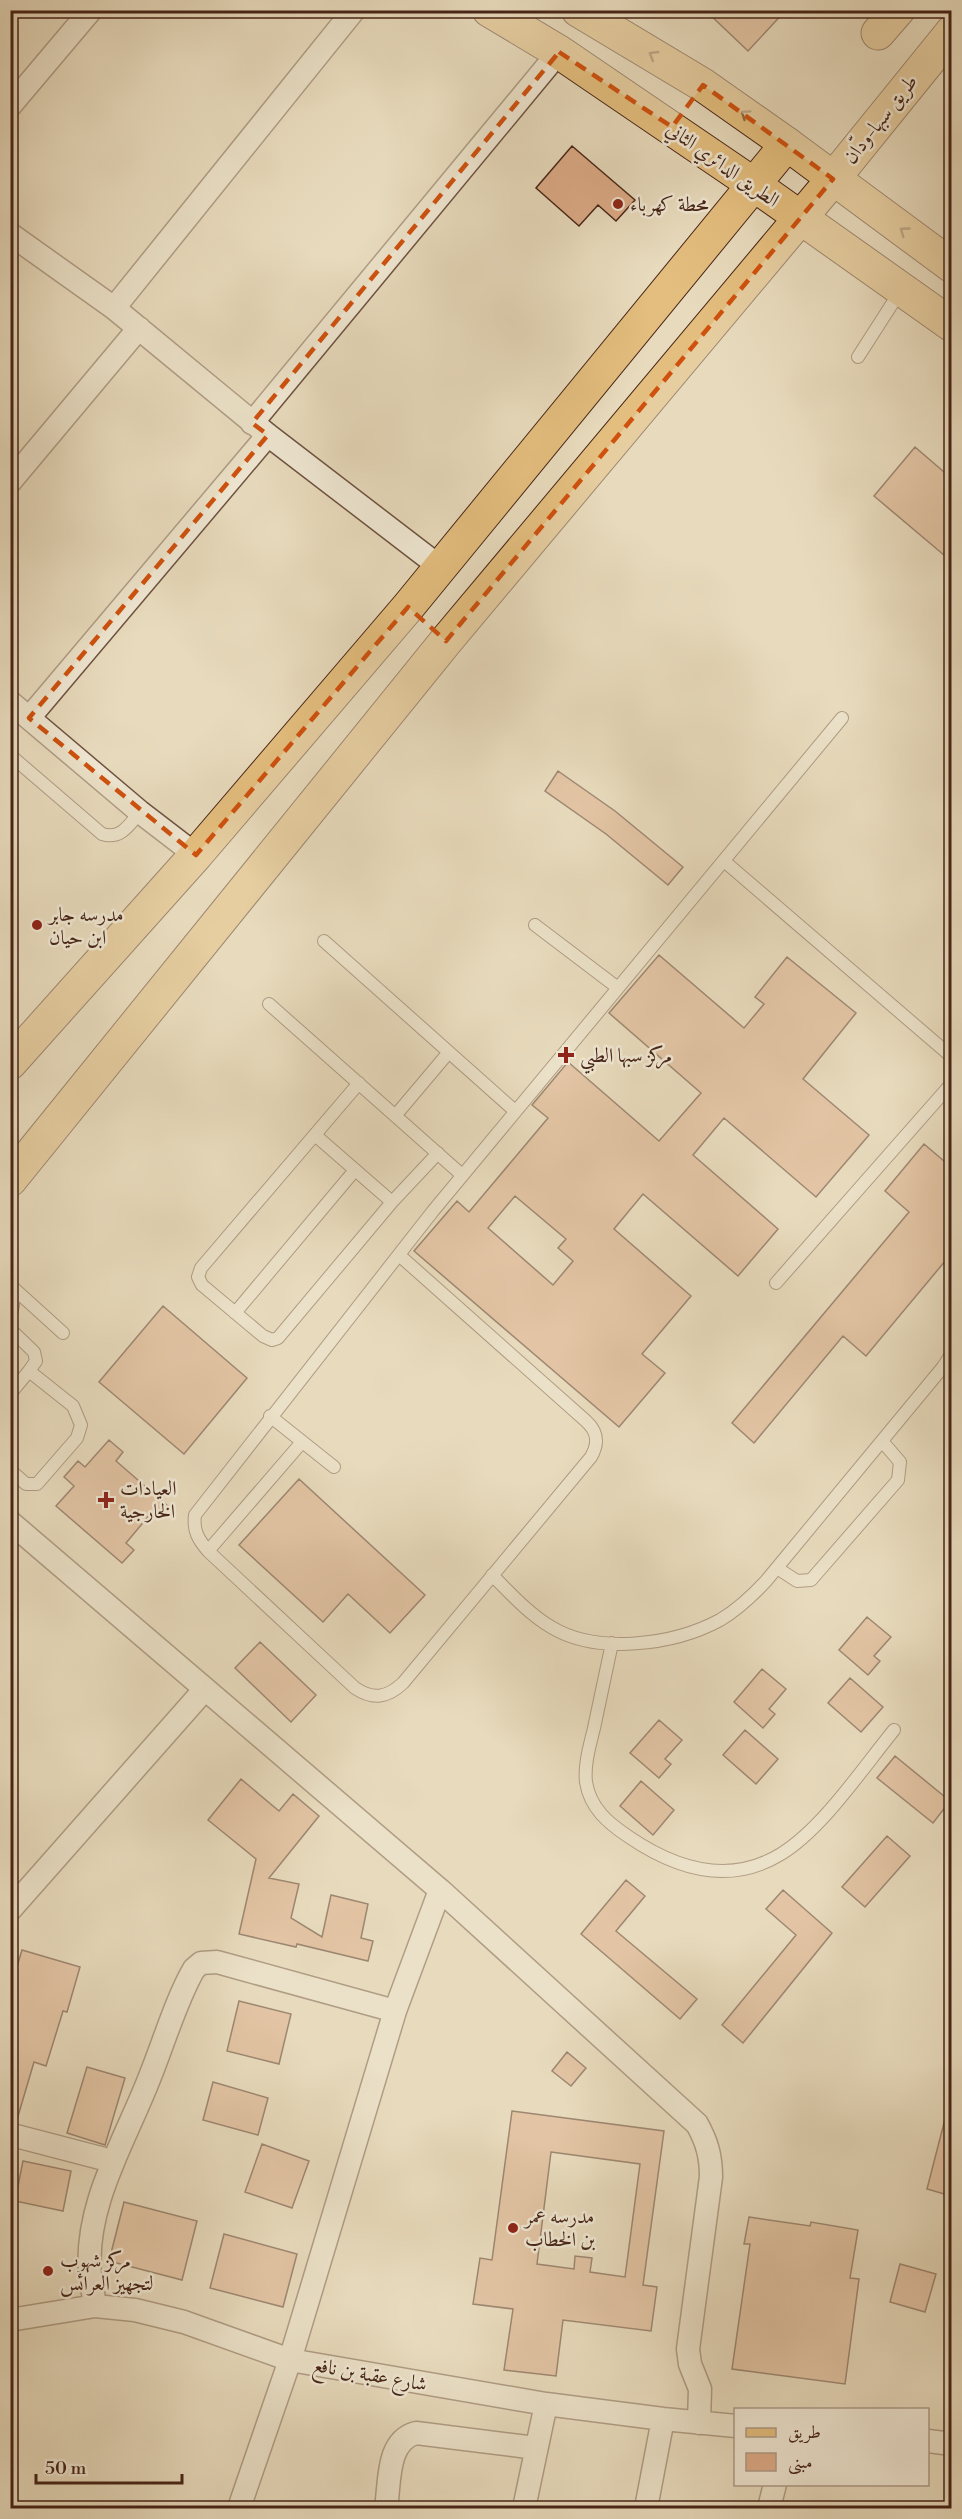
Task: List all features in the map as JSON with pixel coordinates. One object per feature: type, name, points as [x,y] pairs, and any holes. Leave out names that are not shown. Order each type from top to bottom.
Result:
[{"type":"main road","name":"الطريق الدائري الثاني","points":[[489,10],[558,52],[672,128],[951,325]]},
{"type":"main road","points":[[578,10],[703,85],[787,144],[951,266]]},
{"type":"main road","name":"طريق سبها-ودّان","points":[[10,1180],[446,641],[801,219],[951,32]]},
{"type":"main road","points":[[672,128],[703,85]]},
{"type":"main road","points":[[10,1063],[196,855],[408,607],[787,144]]},
{"type":"main road","points":[[408,607],[446,641]]},
{"type":"street","points":[[10,106],[91,10]]},
{"type":"street","points":[[114,308],[354,10]]},
{"type":"street","points":[[29,718],[558,52]]},
{"type":"street","points":[[10,234],[114,308],[260,429],[440,567]]},
{"type":"street","points":[[10,482],[139,328]]},
{"type":"street","points":[[10,702],[140,812],[196,855]]},
{"type":"street","points":[[10,1522],[440,1890],[690,2117],[706,2140],[711,2158],[711,2177],[688,2349],[690,2364],[700,2389],[699,2423]]},
{"type":"street","points":[[10,1910],[205,1689]]},
{"type":"street","points":[[239,2508],[290,2360],[395,2011],[440,1890]]},
{"type":"street","points":[[96,2306],[90,2274],[91,2234],[112,2161],[144,2094],[190,1977],[201,1963],[217,1962],[395,2011]]},
{"type":"street","points":[[10,2139],[16,2136],[112,2161]]},
{"type":"street","name":"شارع عقبة بن نافع","points":[[10,2320],[96,2306],[135,2310],[184,2322],[290,2360],[546,2404],[663,2420],[734,2426]]},
{"type":"street","points":[[524,2508],[546,2404]]},
{"type":"street","points":[[646,2508],[663,2420]]},
{"type":"street","points":[[386,2508],[395,2448],[407,2435],[416,2433],[536,2448]]},
{"type":"street","points":[[929,2441],[951,2444]]},
{"type":"street","points":[[769,2508],[774,2486]]},
{"type":"lane","points":[[858,357],[901,289]]},
{"type":"lane","points":[[399,1255],[594,1428],[597,1438],[596,1448],[591,1457],[403,1683],[393,1692],[380,1697],[366,1695],[355,1688],[208,1551],[198,1539],[194,1527],[195,1515],[270,1416],[462,1175],[842,718]]},
{"type":"lane","points":[[10,754],[102,834],[116,836],[122,833],[140,812]]},
{"type":"lane","points":[[724,861],[951,1058]]},
{"type":"lane","points":[[535,925],[618,988]]},
{"type":"lane","points":[[324,941],[515,1112]]},
{"type":"lane","points":[[270,1004],[462,1175]]},
{"type":"lane","points":[[395,1116],[449,1052]]},
{"type":"lane","points":[[359,1083],[198,1272],[199,1282],[267,1339],[278,1338],[392,1202],[438,1153]]},
{"type":"lane","points":[[776,1284],[951,1083]]},
{"type":"lane","points":[[315,1135],[392,1202]]},
{"type":"lane","points":[[235,1313],[355,1170]]},
{"type":"lane","points":[[10,1319],[13,1305],[12,1286]]},
{"type":"lane","points":[[12,1286],[63,1333]]},
{"type":"lane","points":[[10,1329],[34,1352],[36,1361],[10,1394]]},
{"type":"lane","points":[[492,1575],[536,1617],[552,1628],[584,1640],[612,1643],[664,1639],[702,1628],[737,1608],[752,1596],[943,1367],[951,1353]]},
{"type":"lane","points":[[10,1470],[26,1484],[37,1484],[80,1432],[80,1418],[73,1406],[29,1371]]},
{"type":"lane","points":[[270,1416],[334,1467]]},
{"type":"lane","points":[[777,1568],[797,1581],[811,1580],[898,1480],[900,1462],[882,1441]]},
{"type":"lane","points":[[208,1551],[302,1442]]},
{"type":"lane","points":[[612,1643],[588,1756],[586,1783],[593,1802],[603,1817],[653,1854],[673,1863],[694,1869],[738,1870],[780,1855],[798,1842],[819,1821],[894,1730]]},
{"type":"highlighted area","points":[[559,52],[672,127],[703,85],[833,179],[446,641],[408,607],[196,855],[29,718],[268,435],[252,423]]},
{"type":"building","points":[[705,10],[786,10],[748,51]]},
{"type":"building","points":[[572,146],[635,200],[616,221],[598,205],[579,226],[536,188]]},
{"type":"building","points":[[915,447],[951,478],[951,561],[874,496]]},
{"type":"building","points":[[558,771],[615,811],[683,867],[668,885],[606,834],[545,791]]},
{"type":"building","points":[[659,955],[744,1028],[764,1004],[755,997],[787,957],[856,1013],[803,1079],[869,1135],[816,1197],[724,1118],[693,1155],[778,1229],[738,1276],[643,1194],[614,1229],[691,1296],[642,1354],[665,1373],[619,1427],[414,1251],[457,1201],[469,1212],[548,1118],[532,1105],[568,1062],[659,1141],[701,1093],[609,1013]],"holes":[[[515,1196],[566,1239],[558,1248],[573,1261],[553,1285],[488,1228]]]},
{"type":"building","points":[[924,1144],[951,1167],[951,1254],[866,1356],[843,1336],[754,1443],[732,1423],[909,1212],[885,1191]]},
{"type":"building","points":[[163,1306],[247,1378],[184,1454],[99,1382]]},
{"type":"building","points":[[109,1440],[123,1452],[116,1461],[168,1506],[159,1518],[152,1512],[126,1543],[134,1550],[122,1563],[56,1506],[74,1486],[64,1477],[78,1461],[85,1467]]},
{"type":"building","points":[[299,1479],[425,1595],[390,1633],[348,1594],[323,1622],[239,1545]]},
{"type":"building","points":[[867,1617],[891,1637],[874,1656],[880,1661],[868,1675],[839,1650]]},
{"type":"building","points":[[260,1642],[316,1695],[291,1722],[235,1668]]},
{"type":"building","points":[[762,1669],[786,1689],[769,1709],[775,1714],[763,1728],[734,1702]]},
{"type":"building","points":[[850,1678],[883,1707],[861,1732],[828,1703]]},
{"type":"building","points":[[659,1720],[682,1740],[665,1759],[671,1764],[659,1778],[630,1753]]},
{"type":"building","points":[[745,1730],[778,1759],[756,1784],[723,1755]]},
{"type":"building","points":[[895,1756],[950,1801],[933,1823],[877,1778]]},
{"type":"building","points":[[241,1779],[279,1811],[293,1794],[319,1816],[269,1878],[299,1884],[291,1918],[322,1937],[331,1895],[368,1904],[361,1938],[373,1941],[368,1961],[297,1944],[296,1947],[239,1934],[256,1859],[208,1820]]},
{"type":"building","points":[[641,1781],[674,1810],[653,1835],[620,1806]]},
{"type":"building","points":[[887,1836],[910,1856],[865,1907],[842,1887]]},
{"type":"building","points":[[626,1880],[645,1896],[616,1931],[697,1999],[680,2019],[581,1934]]},
{"type":"building","points":[[783,1890],[832,1933],[743,2043],[722,2025],[796,1935],[766,1909]]},
{"type":"building","points":[[22,1950],[80,1967],[67,2012],[63,2011],[46,2066],[34,2062],[16,2123],[10,2124],[10,1990]]},
{"type":"building","points":[[239,2001],[291,2014],[279,2064],[227,2051]]},
{"type":"building","points":[[567,2052],[586,2068],[571,2086],[552,2071]]},
{"type":"building","points":[[87,2067],[125,2078],[105,2145],[67,2133]]},
{"type":"building","points":[[213,2082],[268,2098],[258,2135],[203,2120]]},
{"type":"building","points":[[512,2111],[664,2131],[643,2285],[657,2287],[651,2331],[563,2320],[556,2376],[504,2370],[513,2309],[473,2304],[480,2258],[492,2260]],"holes":[[[551,2152],[640,2164],[625,2277],[590,2272],[592,2258],[575,2256],[574,2269],[537,2264]]]},
{"type":"building","points":[[946,2115],[951,2116],[951,2196],[927,2189]]},
{"type":"building","points":[[262,2144],[309,2161],[292,2208],[245,2192]]},
{"type":"building","points":[[23,2161],[71,2171],[63,2211],[15,2201]]},
{"type":"building","points":[[124,2202],[197,2221],[182,2280],[109,2261]]},
{"type":"building","points":[[749,2217],[810,2226],[811,2222],[858,2230],[850,2278],[859,2279],[845,2384],[732,2369],[750,2244],[744,2244]]},
{"type":"building","points":[[224,2234],[297,2254],[283,2307],[210,2288]]},
{"type":"building","points":[[900,2264],[936,2274],[925,2312],[890,2302]]},
{"type":"place","name":"محطة كهرباء","points":[[618,204]]},
{"type":"place","name":"مدرسه جابر ابن حيان","points":[[37,925]]},
{"type":"place","name":"مركز سبها الطبي","points":[[566,1055]]},
{"type":"place","name":"العيادات الخارجية","points":[[106,1500]]},
{"type":"place","name":"مدرسه عمر بن الخطاب","points":[[513,2228]]},
{"type":"place","name":"مركز شهوب لتجهيز العرائس","points":[[48,2271]]}]
